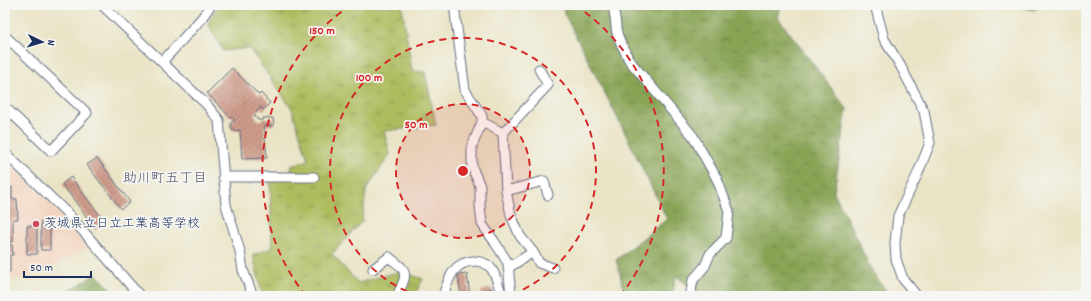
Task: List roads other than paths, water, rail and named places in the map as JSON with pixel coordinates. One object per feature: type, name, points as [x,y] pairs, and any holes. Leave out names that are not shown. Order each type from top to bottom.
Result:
[{"type":"street","points":[[102,5],[207,105],[219,120],[226,205],[240,251],[243,270],[253,296]]},
{"type":"street","points":[[162,62],[201,19],[211,5]]},
{"type":"street","points":[[454,5],[465,90],[482,116],[482,122],[472,146],[472,167],[480,186],[482,224],[508,263],[511,296]]},
{"type":"street","points":[[612,5],[622,47],[629,60],[693,136],[717,179],[729,212],[726,238],[710,254],[705,266],[693,280],[691,294]]},
{"type":"street","points":[[875,5],[884,39],[900,65],[924,111],[930,143],[898,216],[895,243],[896,259],[903,279],[917,296]]},
{"type":"street","points":[[5,36],[87,113],[52,151],[5,107]]},
{"type":"street","points":[[539,69],[548,85],[503,133],[506,191],[511,215],[520,236],[533,252],[539,263],[553,268]]},
{"type":"street","points":[[482,122],[503,133]]},
{"type":"street","points":[[5,153],[68,214],[140,296]]},
{"type":"street","points":[[223,177],[314,177]]},
{"type":"street","points":[[506,191],[544,181],[548,195]]},
{"type":"street","points":[[508,268],[533,252]]},
{"type":"street","points":[[374,269],[389,257],[403,268],[405,274],[404,280],[397,296]]},
{"type":"street","points":[[443,296],[453,271],[463,263],[476,261],[484,263],[491,268],[502,296]]},
{"type":"place","name":"茨城県立日立工業高等学校","points":[[36,224]]},
{"type":"district","name":"助川町五丁目","points":[[165,179]]}]
